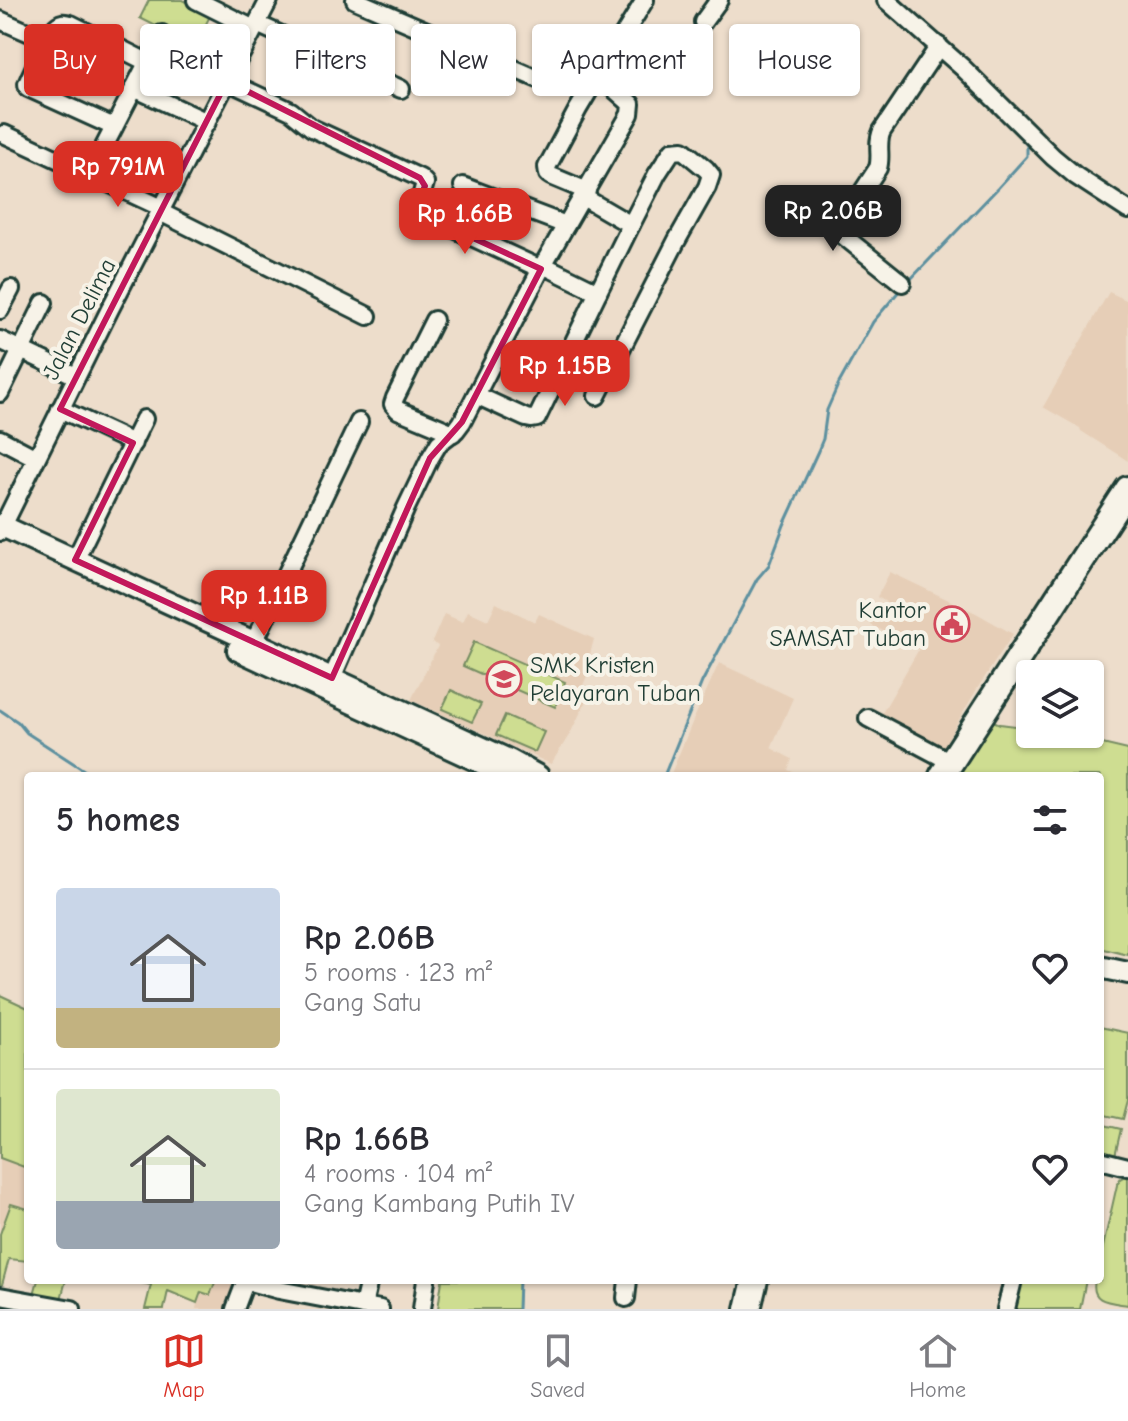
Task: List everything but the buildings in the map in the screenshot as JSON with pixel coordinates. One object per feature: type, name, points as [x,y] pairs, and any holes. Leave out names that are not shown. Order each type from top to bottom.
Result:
[{"type":"highway","points":[[946,769],[1128,489]]},
{"type":"highway","points":[[748,1309],[754,1284]]},
{"type":"main road","points":[[1,531],[75,560],[531,772]]},
{"type":"main road","points":[[1,531],[502,772]]},
{"type":"main road","points":[[1104,968],[1128,973]]},
{"type":"street","points":[[196,0],[401,89]]},
{"type":"street","name":"Jalan Delima","points":[[250,38],[269,0]]},
{"type":"street","points":[[355,0],[532,76]]},
{"type":"street","points":[[630,24],[645,0]]},
{"type":"street","points":[[703,22],[719,0]]},
{"type":"street","points":[[886,0],[935,51],[1064,167],[1128,210]]},
{"type":"street","points":[[0,20],[24,30]]},
{"type":"street","points":[[902,283],[839,232],[839,227],[879,165],[879,135],[935,51]]},
{"type":"street","points":[[90,174],[140,76]]},
{"type":"street","points":[[134,88],[207,122]]},
{"type":"street","points":[[250,92],[291,111],[312,128],[422,179],[425,186],[417,210],[423,215],[598,292]]},
{"type":"street","points":[[46,96],[114,127]]},
{"type":"street","name":"Jalan Delima","points":[[1,531],[76,376],[220,96]]},
{"type":"street","points":[[586,96],[547,167],[548,174],[631,225]]},
{"type":"street","points":[[332,678],[413,493],[436,448],[462,422],[542,267],[632,110],[623,96]]},
{"type":"street","points":[[4,134],[90,174],[368,316]]},
{"type":"street","points":[[476,395],[526,418],[537,418],[652,182],[672,151],[683,150],[709,172],[711,178],[597,396]]},
{"type":"street","points":[[463,186],[566,225]]},
{"type":"street","points":[[0,310],[11,289]]},
{"type":"street","points":[[0,393],[44,303]]},
{"type":"street","points":[[434,320],[393,404],[398,410],[453,433]]},
{"type":"street","points":[[0,340],[76,376]]},
{"type":"street","points":[[60,409],[133,443]]},
{"type":"street","points":[[75,560],[144,419]]},
{"type":"street","points":[[254,642],[359,422]]},
{"type":"street","points":[[0,439],[36,458]]},
{"type":"street","points":[[868,718],[946,769]]},
{"type":"street","points":[[1104,1161],[1128,1167]]},
{"type":"street","points":[[235,1309],[245,1284]]},
{"type":"street","points":[[257,1284],[372,1308],[369,1284]]},
{"type":"street","points":[[422,1309],[425,1284]]},
{"type":"street","points":[[626,1298],[628,1284]]},
{"type":"street","points":[[1006,1309],[1012,1284]]},
{"type":"street","points":[[0,1296],[72,1309]]},
{"type":"highlighted area","points":[[227,81],[420,178],[425,186],[414,211],[541,269],[462,422],[430,458],[332,678],[75,560],[133,443],[60,409]]},
{"type":"shaded area","points":[[1109,292],[1128,301],[1128,461],[1043,407]]},
{"type":"shaded area","points":[[890,572],[1013,634],[939,754],[878,720],[919,649],[871,625],[886,602],[877,597]]},
{"type":"shaded area","name":"SMK Kristen Pelayaran Tuban","points":[[496,603],[535,622],[539,614],[594,639],[588,662],[592,665],[580,692],[588,697],[551,764],[411,700],[438,646],[432,642],[444,614],[463,622],[468,611],[488,620]]},
{"type":"shaded area","points":[[719,663],[793,698],[771,748],[792,759],[788,770],[793,772],[672,772]]},
{"type":"shaded area","points":[[0,995],[24,1006],[24,1260],[0,1257]]},
{"type":"shaded area","points":[[146,1284],[240,1284],[231,1309],[196,1309],[197,1303]]},
{"type":"green space","points":[[149,0],[182,0],[211,14],[206,24],[152,24],[140,18]]},
{"type":"green space","points":[[474,642],[565,682],[555,707],[463,666]]},
{"type":"green space","points":[[451,690],[481,704],[472,722],[442,709]]},
{"type":"green space","points":[[505,715],[544,732],[535,752],[496,735]]},
{"type":"green space","points":[[986,718],[1016,726],[1016,748],[1104,748],[1104,744],[1128,750],[1128,955],[1104,949],[1104,772],[953,772]]},
{"type":"green space","points":[[0,995],[24,1006],[24,1167],[0,1158]]},
{"type":"green space","points":[[1104,1028],[1128,1033],[1128,1100],[1123,1119],[1104,1115]]},
{"type":"green space","points":[[1104,1125],[1121,1129],[1114,1160],[1104,1158]]},
{"type":"green space","points":[[1128,1176],[1128,1305],[1103,1300],[1094,1288],[1094,1284],[1104,1284],[1104,1242],[1120,1179]]},
{"type":"green space","points":[[11,1204],[24,1208],[24,1261],[9,1259],[0,1292],[0,1234]]},
{"type":"green space","points":[[37,1284],[65,1284],[60,1303],[33,1298]]},
{"type":"green space","points":[[146,1284],[214,1284],[210,1295],[201,1292],[197,1303],[168,1291],[164,1309],[145,1309],[151,1285]]},
{"type":"green space","points":[[441,1284],[519,1284],[518,1309],[438,1309]]},
{"type":"green space","points":[[1017,1284],[1085,1284],[1080,1309],[1012,1309]]},
{"type":"waterway","points":[[908,282],[1027,156],[1027,145],[1011,127]]},
{"type":"waterway","points":[[666,772],[702,682],[757,579],[769,565],[823,439],[827,410],[838,385],[873,322],[900,290]]},
{"type":"waterway","points":[[0,710],[18,722],[27,733],[87,772]]},
{"type":"waterway","points":[[518,1309],[519,1284]]},
{"type":"place","name":"Kantor SAMSAT Tuban","points":[[952,624]]},
{"type":"place","name":"SMK Kristen Pelayaran Tuban","points":[[504,679]]}]
